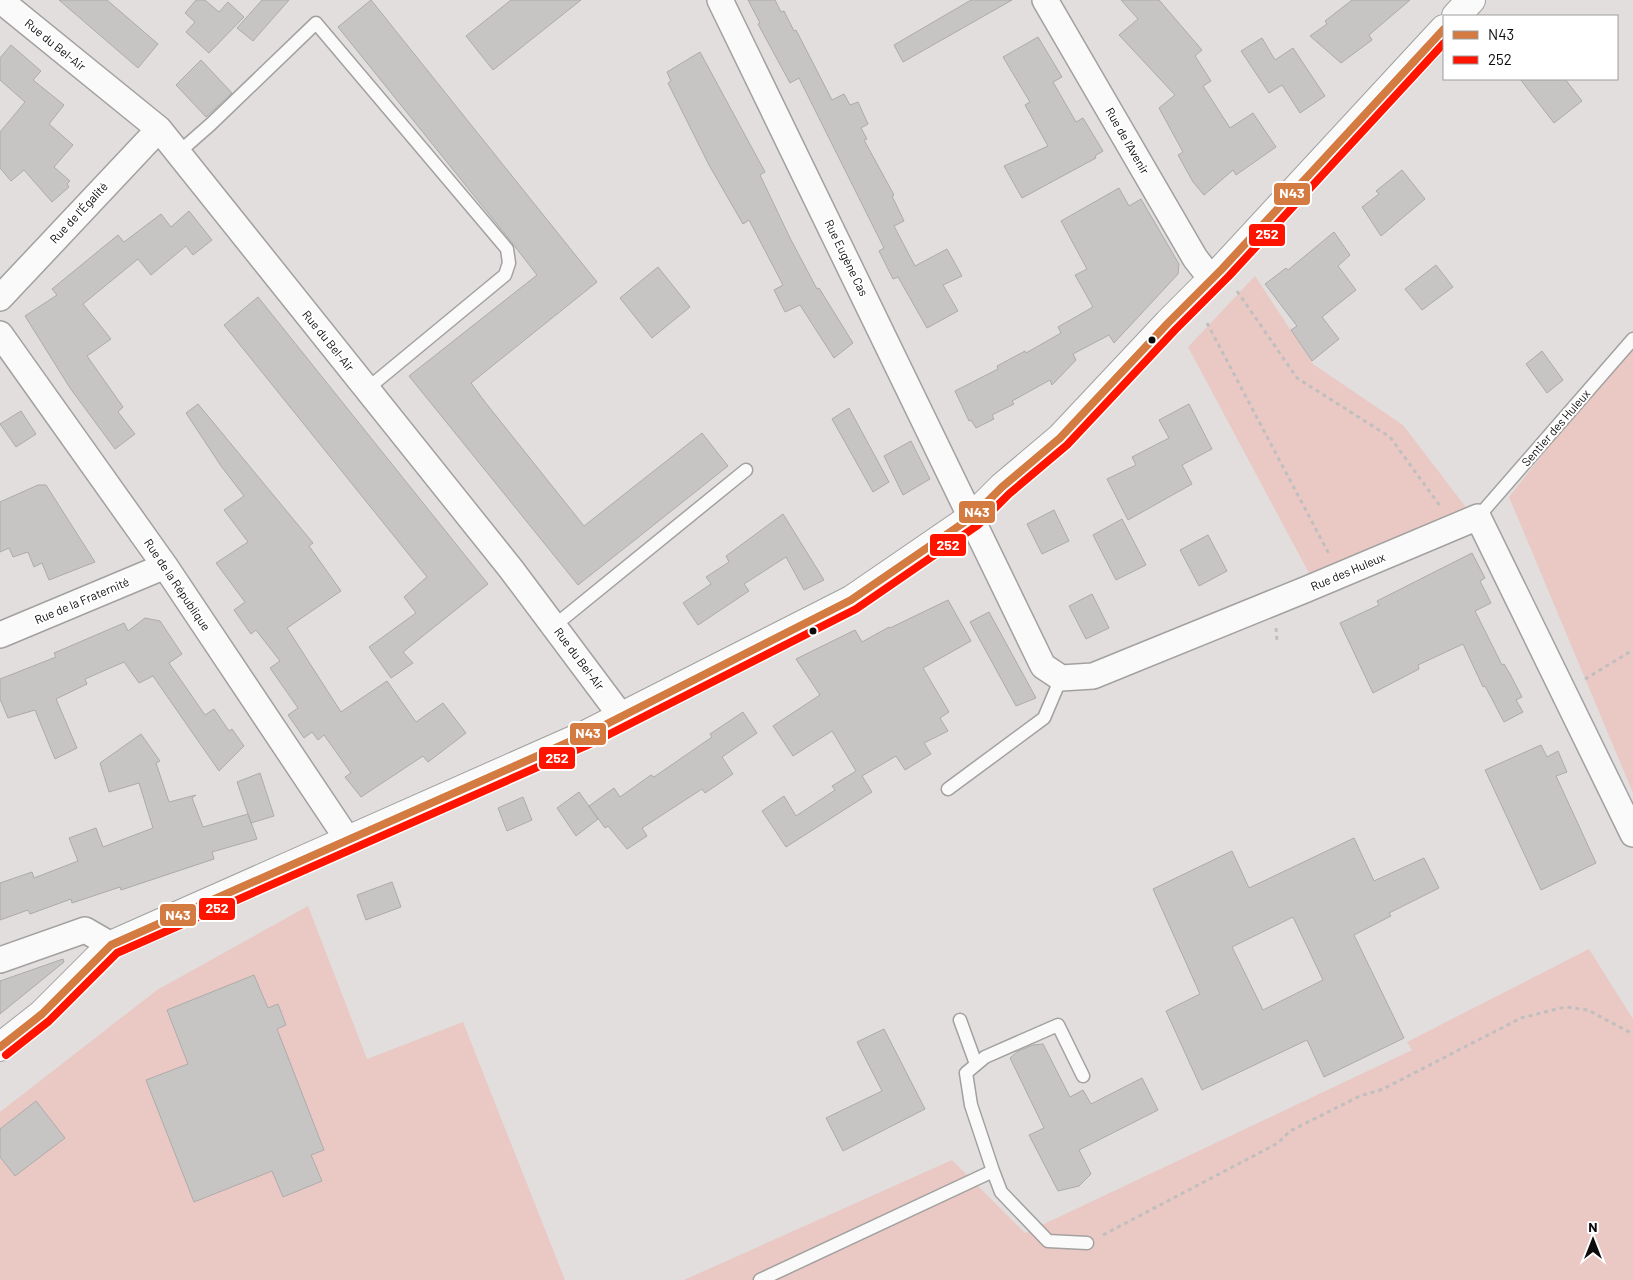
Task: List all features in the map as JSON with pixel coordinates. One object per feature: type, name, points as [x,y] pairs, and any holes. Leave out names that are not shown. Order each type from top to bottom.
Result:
[{"type":"street","name":"Rue du Bel-Air","points":[[0,0],[159,129],[512,569],[621,716]]},
{"type":"street","name":"Rue Eugène Cas","points":[[720,0],[972,517]]},
{"type":"street","name":"Rue de l'Avenir","points":[[1046,0],[1209,282]]},
{"type":"street","points":[[1457,15],[1471,0]]},
{"type":"street","points":[[0,1047],[42,1014],[111,945],[587,734],[851,600],[972,517],[1002,487],[1060,438],[1209,282],[1443,30]]},
{"type":"street","name":"Rue de l'Égalité","points":[[0,298],[159,129]]},
{"type":"street","name":"Rue de la République","points":[[0,334],[165,566],[348,840]]},
{"type":"street","points":[[972,517],[1043,666],[1061,678]]},
{"type":"street","points":[[1478,517],[1633,834]]},
{"type":"street","name":"Rue des Huleux","points":[[1061,678],[1092,676],[1340,576],[1478,517]]},
{"type":"street","name":"Rue de la Fraternité","points":[[0,635],[165,566]]},
{"type":"street","points":[[0,960],[85,930],[111,945]]},
{"type":"lane","points":[[178,153],[316,23],[507,249],[509,263],[505,274],[367,389]]},
{"type":"lane","name":"Sentier des Huleux","points":[[1478,517],[1633,339]]},
{"type":"lane","points":[[554,626],[746,470]]},
{"type":"lane","points":[[948,790],[1044,718],[1061,678]]},
{"type":"lane","points":[[960,1020],[976,1064]]},
{"type":"lane","points":[[1083,1076],[1058,1025],[985,1057],[966,1073],[971,1105],[1001,1192],[1048,1241],[1086,1243]]},
{"type":"lane","points":[[766,1279],[993,1171]]},
{"type":"path","points":[[1209,282],[1297,378],[1390,437],[1455,527]]},
{"type":"path","points":[[1209,282],[1340,576]]},
{"type":"path","points":[[1563,692],[1606,668],[1633,650]]},
{"type":"path","points":[[1086,1243],[1278,1143],[1290,1132],[1360,1096],[1383,1089],[1521,1018],[1565,1007],[1588,1010],[1633,1034]]},
{"type":"shaded area","points":[[1255,276],[1313,364],[1403,425],[1468,510],[1310,575],[1188,347]]},
{"type":"shaded area","points":[[1633,340],[1633,793],[1509,497]]},
{"type":"shaded area","points":[[308,906],[367,1059],[463,1022],[565,1280],[0,1280],[0,1112],[157,990]]},
{"type":"shaded area","points":[[1589,949],[1633,1019],[1633,1280],[684,1280],[952,1160],[1025,1233],[1412,1050],[1407,1042]]},
{"type":"building","points":[[59,0],[107,0],[158,44],[138,68]]},
{"type":"building","points":[[196,0],[205,0],[219,12],[228,2],[244,17],[209,53],[186,32],[195,22],[185,13]]},
{"type":"building","points":[[262,0],[289,0],[253,41],[237,28]]},
{"type":"building","points":[[371,0],[597,282],[471,383],[485,402],[584,526],[702,433],[728,466],[578,585],[409,376],[537,275],[338,27]]},
{"type":"building","points":[[511,0],[581,0],[493,70],[466,36]]},
{"type":"building","points":[[748,0],[775,0],[781,12],[784,11],[794,31],[796,30],[832,100],[844,94],[850,105],[858,102],[868,124],[861,128],[867,139],[864,140],[894,195],[892,196],[904,221],[894,226],[915,266],[947,249],[962,276],[943,285],[958,311],[927,328],[898,277],[893,279],[879,251],[884,248],[799,78],[790,83],[758,24],[760,23]]},
{"type":"building","points":[[971,0],[1012,0],[903,62],[894,45]]},
{"type":"building","points":[[1121,0],[1159,0],[1202,50],[1195,56],[1211,81],[1203,86],[1230,128],[1253,113],[1276,147],[1236,175],[1233,170],[1204,195],[1193,182],[1178,155],[1183,152],[1159,108],[1175,95],[1119,35],[1138,19]]},
{"type":"building","points":[[1352,0],[1410,0],[1369,35],[1372,40],[1341,63],[1310,36],[1327,24],[1325,21]]},
{"type":"building","points":[[1038,37],[1062,77],[1053,82],[1076,122],[1083,118],[1103,151],[1095,156],[1096,158],[1022,198],[1004,166],[1048,146],[1025,105],[1030,102],[1003,57]]},
{"type":"building","points":[[1262,38],[1275,60],[1293,48],[1325,96],[1300,113],[1282,85],[1269,93],[1241,51]]},
{"type":"building","points":[[11,45],[41,71],[33,80],[64,105],[49,124],[73,145],[54,167],[70,181],[67,184],[69,187],[52,202],[24,170],[11,181],[0,168],[0,132],[25,102],[0,80],[0,58]]},
{"type":"building","points":[[700,52],[765,172],[760,175],[790,238],[817,289],[819,288],[853,343],[834,358],[800,305],[785,312],[774,290],[783,285],[749,220],[743,224],[709,165],[668,83],[671,81],[667,72]]},
{"type":"building","points":[[201,60],[232,93],[206,117],[176,85]]},
{"type":"building","points":[[1521,80],[1566,80],[1582,101],[1554,123]]},
{"type":"building","points":[[1402,170],[1425,199],[1381,236],[1362,207],[1379,194],[1376,191]]},
{"type":"building","points":[[1119,188],[1129,206],[1141,199],[1179,264],[1178,274],[1114,343],[1109,335],[1073,354],[1076,360],[1052,385],[1050,380],[1012,401],[1014,404],[992,415],[994,419],[976,428],[971,420],[969,421],[955,391],[998,369],[997,366],[1025,351],[1026,353],[1061,333],[1058,327],[1093,307],[1075,275],[1087,269],[1061,221]]},
{"type":"building","points":[[189,211],[212,240],[193,255],[186,246],[151,275],[138,259],[83,304],[111,339],[87,356],[123,407],[118,412],[135,434],[115,449],[70,388],[25,316],[57,295],[52,289],[118,235],[124,242],[161,214],[171,227]]},
{"type":"building","points":[[1334,232],[1350,255],[1338,266],[1356,290],[1322,317],[1339,339],[1312,361],[1291,330],[1297,326],[1265,284],[1286,268],[1288,270]]},
{"type":"building","points":[[1436,265],[1453,287],[1422,310],[1405,289]]},
{"type":"building","points":[[658,267],[690,307],[652,338],[620,298]]},
{"type":"building","points":[[258,297],[488,584],[403,652],[413,663],[391,678],[369,647],[416,613],[404,597],[427,577],[224,325]]},
{"type":"building","points":[[1542,351],[1563,380],[1547,393],[1526,364]]},
{"type":"building","points":[[198,404],[313,543],[309,546],[341,591],[287,628],[341,712],[387,681],[416,722],[443,703],[466,733],[428,762],[423,756],[361,797],[345,777],[351,773],[324,735],[318,740],[312,732],[304,738],[288,715],[298,708],[270,668],[280,661],[256,630],[251,634],[234,610],[245,602],[216,563],[248,542],[224,510],[244,496],[221,466],[186,413]]},
{"type":"building","points":[[1189,404],[1212,449],[1182,465],[1192,484],[1128,520],[1107,479],[1136,465],[1132,457],[1169,438],[1159,420]]},
{"type":"building","points":[[849,408],[889,482],[873,492],[832,419]]},
{"type":"building","points":[[21,411],[36,434],[16,447],[0,424]]},
{"type":"building","points":[[911,441],[930,479],[903,495],[884,456]]},
{"type":"building","points":[[38,485],[46,485],[95,562],[49,580],[42,563],[34,567],[28,552],[13,557],[9,548],[0,552],[0,502]]},
{"type":"building","points":[[1054,510],[1069,541],[1042,554],[1027,524]]},
{"type":"building","points":[[783,514],[824,580],[804,590],[786,557],[744,584],[749,591],[698,625],[683,603],[711,584],[706,577],[729,562],[726,556]]},
{"type":"building","points":[[1122,519],[1146,565],[1116,580],[1093,535]]},
{"type":"building","points":[[1208,535],[1227,571],[1199,586],[1180,550]]},
{"type":"building","points":[[1472,553],[1485,578],[1480,581],[1491,603],[1475,611],[1502,665],[1504,664],[1522,697],[1516,700],[1523,712],[1504,722],[1485,686],[1483,687],[1463,644],[1418,665],[1419,669],[1373,693],[1340,623],[1379,605],[1377,601]]},
{"type":"building","points":[[1092,594],[1109,628],[1086,639],[1069,606]]},
{"type":"building","points":[[948,600],[971,641],[923,668],[949,712],[940,718],[948,731],[924,743],[931,754],[905,770],[896,756],[862,776],[872,792],[786,847],[762,811],[784,796],[796,816],[835,790],[832,786],[856,771],[832,731],[793,756],[773,726],[820,695],[796,659],[855,630],[862,642],[889,627]]},
{"type":"building","points":[[989,612],[1036,698],[1016,706],[970,622]]},
{"type":"building","points":[[145,618],[160,621],[182,654],[169,663],[205,715],[214,709],[229,731],[232,729],[244,746],[219,771],[153,676],[139,683],[124,662],[85,679],[87,684],[56,699],[77,748],[55,759],[35,710],[8,718],[0,699],[0,679],[56,657],[54,653],[124,623],[128,631]]},
{"type":"building","points":[[743,712],[757,733],[722,757],[733,774],[705,793],[702,789],[642,828],[647,836],[627,849],[608,826],[605,828],[589,806],[614,788],[620,797],[651,775],[654,777],[712,737],[710,734]]},
{"type":"building","points":[[141,734],[160,761],[156,763],[169,802],[196,795],[192,798],[203,827],[248,814],[257,839],[212,852],[214,859],[121,890],[120,887],[72,903],[71,899],[30,914],[28,910],[0,920],[0,883],[32,872],[34,878],[78,861],[69,838],[96,828],[103,847],[153,828],[139,783],[109,792],[100,763]]},
{"type":"building","points":[[1541,745],[1547,757],[1558,751],[1567,772],[1556,776],[1596,863],[1541,890],[1485,770]]},
{"type":"building","points":[[260,773],[274,816],[251,823],[237,782]]},
{"type":"building","points":[[579,792],[598,819],[576,836],[557,808]]},
{"type":"building","points":[[523,797],[532,820],[507,831],[498,808]]},
{"type":"building","points":[[1354,838],[1374,881],[1424,858],[1439,888],[1389,913],[1391,916],[1354,935],[1404,1038],[1324,1077],[1307,1040],[1202,1090],[1166,1011],[1200,994],[1153,889],[1232,851],[1249,888]],"holes":[[[1293,917],[1323,980],[1263,1010],[1232,947]]]},
{"type":"building","points":[[392,882],[401,907],[366,920],[357,895]]},
{"type":"building","points":[[63,959],[64,962],[0,1014],[0,981]]},
{"type":"building","points":[[254,975],[268,1008],[278,1004],[286,1025],[277,1029],[324,1150],[311,1155],[322,1181],[283,1197],[272,1171],[194,1202],[146,1080],[188,1064],[167,1010]]},
{"type":"building","points":[[884,1029],[925,1109],[843,1151],[826,1118],[882,1091],[857,1042]]},
{"type":"building","points":[[1043,1044],[1070,1097],[1083,1090],[1091,1104],[1142,1078],[1158,1110],[1079,1150],[1091,1174],[1079,1186],[1058,1191],[1029,1135],[1044,1128],[1010,1058],[1018,1051],[1033,1045]]},
{"type":"building","points":[[36,1101],[65,1138],[15,1176],[0,1157],[0,1129]]},
{"type":"transit line","name":"N43","points":[[0,1047],[42,1014],[111,945],[587,734],[851,600],[972,517],[1002,487],[1060,438],[1168,323],[1222,269],[1443,30]]},
{"type":"transit line","name":"252","points":[[6,1055],[49,1021],[117,953],[592,743],[856,609],[978,525],[1009,494],[1067,445],[1175,330],[1229,276],[1443,44]]}]
